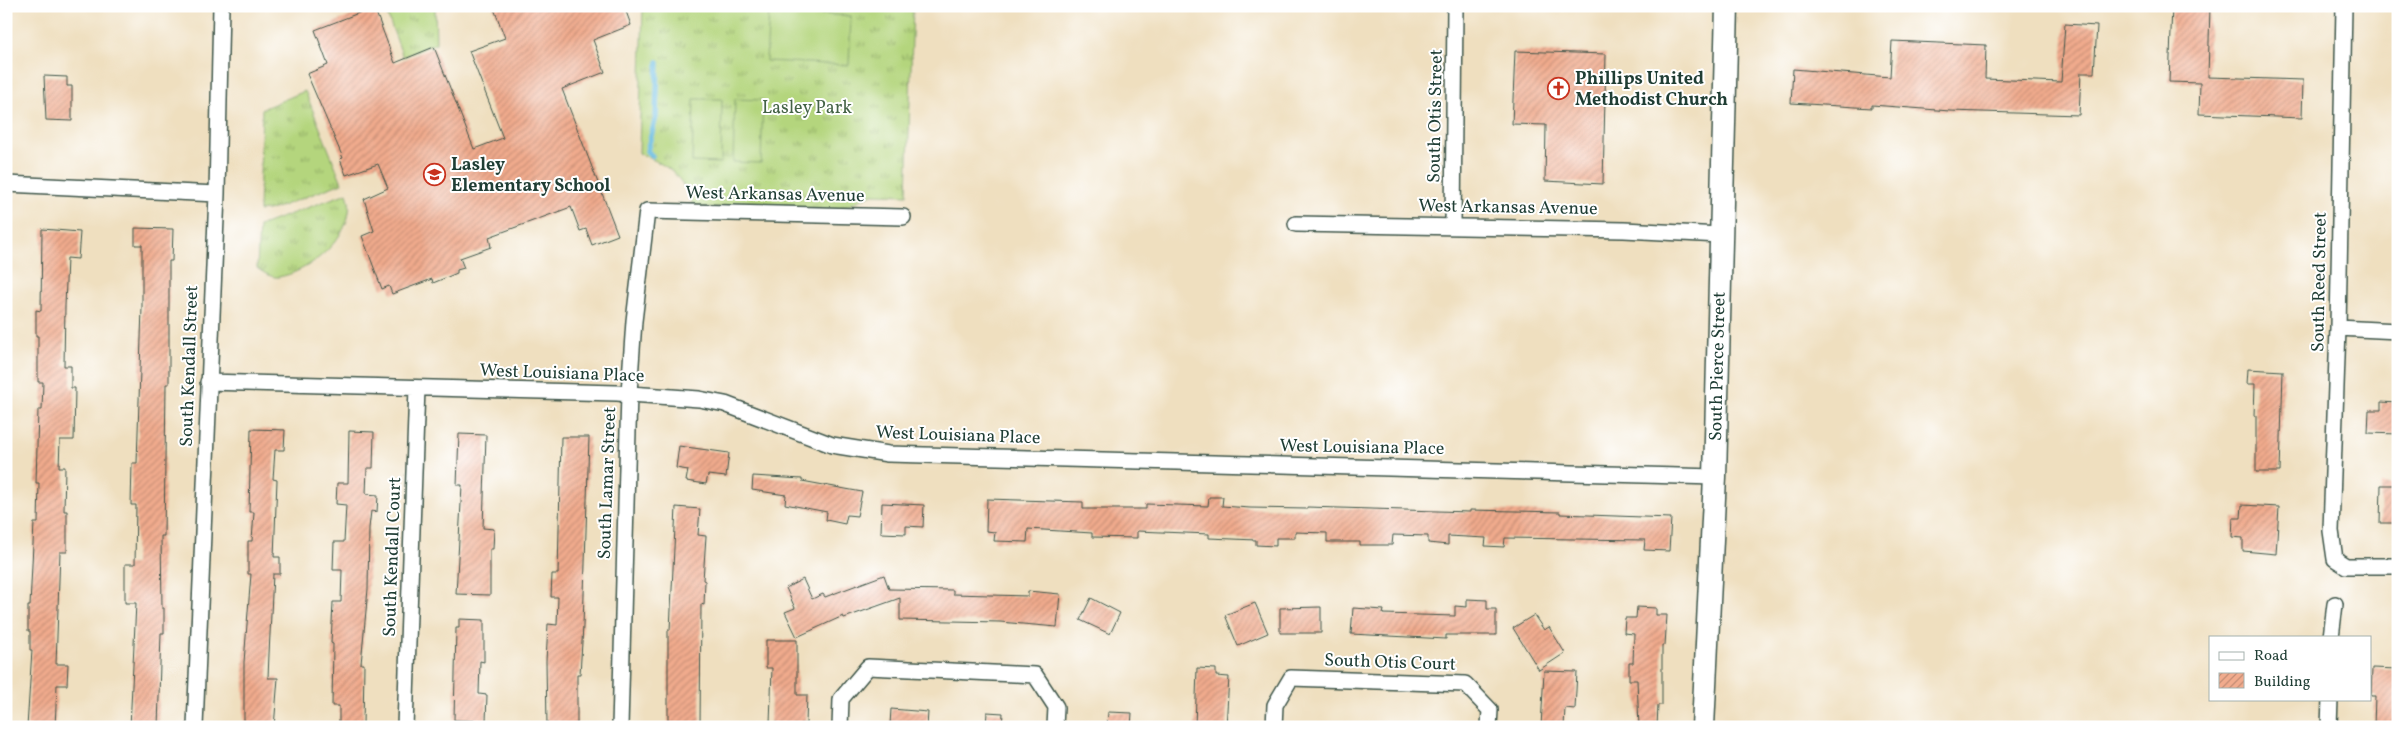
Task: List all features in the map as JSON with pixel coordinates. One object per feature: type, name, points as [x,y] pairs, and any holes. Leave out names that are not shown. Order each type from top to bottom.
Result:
[{"type":"street","name":"South Kendall Street","points":[[195,727],[217,194],[222,6]]},
{"type":"street","name":"South Otis Street","points":[[1453,226],[1455,6]]},
{"type":"street","name":"South Pierce Street","points":[[1703,727],[1714,477],[1727,6]]},
{"type":"street","name":"South Reed Street","points":[[2344,6],[2338,328],[2331,531],[2335,559],[2346,566],[2398,566]]},
{"type":"street","points":[[6,184],[217,194]]},
{"type":"street","name":"West Arkansas Avenue","points":[[647,211],[904,217]]},
{"type":"street","name":"South Lamar Street","points":[[620,727],[629,393],[634,321],[647,211]]},
{"type":"street","name":"West Arkansas Avenue","points":[[1296,224],[1453,226],[1720,235]]},
{"type":"street","points":[[2338,328],[2398,330]]},
{"type":"street","name":"West Louisiana Place","points":[[208,382],[629,393],[699,399],[725,404],[832,445],[888,454],[1714,477]]},
{"type":"street","name":"South Kendall Court","points":[[405,727],[417,388]]},
{"type":"street","points":[[2331,636],[2334,604]]},
{"type":"street","points":[[840,727],[841,699],[868,667],[1035,674],[1056,707],[1055,727]]},
{"type":"street","name":"South Otis Court","points":[[1274,727],[1275,705],[1292,678],[1465,684],[1490,710],[1489,727]]},
{"type":"street","points":[[2329,727],[2330,700]]},
{"type":"green space","points":[[384,6],[435,6],[436,43],[403,57]]},
{"type":"green space","name":"Lasley Park","points":[[643,6],[913,6],[907,195],[872,194],[840,210],[694,207],[679,178],[673,172],[660,163],[639,153]]},
{"type":"green space","points":[[769,11],[851,16],[849,65],[766,61]]},
{"type":"green space","points":[[305,91],[342,183],[274,209],[259,211],[262,109]]},
{"type":"green space","points":[[694,99],[722,99],[721,163],[692,162]]},
{"type":"green space","points":[[735,99],[763,100],[761,163],[733,162]]},
{"type":"green space","points":[[347,193],[349,212],[346,223],[332,245],[323,254],[301,269],[278,277],[270,276],[257,268],[259,226]]},
{"type":"building","name":"Lasley Elementary School","points":[[493,6],[624,6],[631,25],[593,40],[605,72],[562,89],[618,235],[592,245],[586,229],[580,231],[571,207],[489,237],[491,247],[460,258],[464,268],[457,270],[457,273],[433,283],[432,279],[392,294],[389,286],[382,289],[362,236],[374,231],[364,199],[388,188],[378,164],[346,175],[340,159],[343,158],[307,74],[328,65],[315,30],[374,7],[395,63],[434,47],[474,149],[503,138],[469,51],[505,38]]},
{"type":"building","points":[[2172,6],[2210,6],[2208,77],[2303,80],[2302,118],[2199,114],[2200,83],[2169,82]]},
{"type":"building","points":[[2065,24],[2097,26],[2094,73],[2081,73],[2079,115],[1950,111],[1872,105],[1872,108],[1791,103],[1793,69],[1890,77],[1892,41],[1986,45],[1985,79],[2061,82]]},
{"type":"building","name":"Phillips United Methodist Church","points":[[1515,51],[1606,54],[1603,184],[1545,181],[1546,125],[1512,124]]},
{"type":"building","points":[[44,76],[67,77],[67,86],[72,86],[72,121],[46,120]]},
{"type":"building","points":[[135,228],[173,229],[172,261],[169,261],[169,384],[166,384],[164,536],[161,536],[164,633],[161,633],[158,727],[130,727],[136,603],[125,603],[125,564],[135,564],[136,505],[131,505],[132,463],[137,463],[142,307],[142,245],[135,245]]},
{"type":"building","points":[[42,229],[80,232],[78,259],[67,258],[65,306],[64,366],[71,366],[71,388],[75,388],[74,440],[60,440],[59,467],[65,467],[64,511],[67,511],[67,552],[60,552],[56,664],[68,664],[67,685],[57,685],[55,727],[27,727],[32,650],[30,650],[30,631],[28,631],[28,606],[30,606],[34,523],[38,523],[39,483],[36,483],[38,410],[42,410],[43,382],[38,382],[38,336],[36,336],[36,310],[41,311]]},
{"type":"building","points":[[2248,369],[2283,371],[2280,472],[2256,472],[2255,384],[2247,384]]},
{"type":"building","points":[[2381,402],[2398,403],[2398,434],[2368,433],[2369,410],[2381,410]]},
{"type":"building","points":[[251,429],[285,430],[284,450],[275,450],[273,479],[277,480],[274,557],[280,557],[280,574],[273,574],[268,678],[278,678],[274,727],[244,727],[244,662],[251,574],[248,574],[248,541],[252,541],[254,512],[249,512]]},
{"type":"building","points":[[349,431],[374,432],[373,468],[367,468],[366,494],[378,495],[377,512],[371,511],[369,528],[368,589],[361,664],[364,664],[363,727],[339,727],[339,706],[332,706],[333,644],[331,643],[333,602],[341,602],[342,570],[333,570],[334,542],[344,542],[346,505],[336,504],[337,483],[348,483]]},
{"type":"building","points":[[459,434],[486,435],[483,528],[494,529],[493,549],[490,549],[490,595],[456,594],[462,485],[457,485]]},
{"type":"building","points":[[561,437],[589,437],[583,626],[580,674],[577,674],[577,727],[547,727],[546,661],[548,624],[557,625],[558,597],[551,597],[552,574],[558,574]]},
{"type":"building","points":[[679,446],[729,453],[726,477],[708,475],[706,484],[686,481],[688,470],[676,468]]},
{"type":"building","points":[[753,476],[802,479],[802,481],[862,492],[857,516],[847,515],[845,524],[826,520],[827,512],[785,504],[786,495],[752,490]]},
{"type":"building","points":[[2381,485],[2398,485],[2398,523],[2380,523]]},
{"type":"building","points":[[1209,497],[1223,497],[1222,506],[1250,508],[1307,509],[1307,507],[1470,512],[1470,510],[1560,512],[1560,514],[1671,518],[1669,551],[1644,550],[1645,540],[1505,538],[1504,547],[1485,546],[1486,538],[1448,536],[1448,545],[1428,543],[1428,536],[1393,535],[1392,545],[1360,545],[1360,542],[1327,542],[1327,533],[1295,532],[1295,538],[1276,538],[1276,546],[1256,545],[1256,540],[1209,538],[1209,534],[1137,531],[1137,538],[1092,537],[1092,533],[1028,529],[1027,542],[994,541],[995,532],[986,531],[987,499],[1083,502],[1083,509],[1146,509],[1146,504],[1208,506]]},
{"type":"building","points":[[882,503],[924,505],[923,527],[906,526],[906,534],[881,533]]},
{"type":"building","points":[[2242,505],[2279,507],[2276,554],[2243,551],[2243,538],[2232,537],[2233,518],[2241,518]]},
{"type":"building","points":[[676,507],[700,509],[698,535],[706,536],[703,580],[705,581],[704,605],[701,604],[700,727],[668,727],[668,630],[670,630]]},
{"type":"building","points":[[884,575],[889,589],[953,590],[953,594],[1028,596],[1028,591],[1060,594],[1057,627],[1000,622],[900,620],[900,598],[844,618],[843,616],[797,637],[785,612],[795,608],[786,588],[803,579],[812,599],[823,594],[825,597]]},
{"type":"building","points":[[1091,598],[1120,613],[1110,634],[1080,620]]},
{"type":"building","points":[[1467,599],[1487,600],[1487,609],[1496,609],[1496,635],[1446,635],[1446,639],[1351,634],[1353,608],[1384,610],[1383,614],[1455,616],[1455,606],[1467,607]]},
{"type":"building","points":[[1255,603],[1268,633],[1238,646],[1225,615]]},
{"type":"building","points":[[1321,607],[1321,633],[1280,633],[1280,608]]},
{"type":"building","points":[[1637,607],[1656,608],[1656,615],[1667,615],[1665,645],[1662,645],[1662,705],[1658,705],[1657,727],[1639,727],[1637,680],[1629,680],[1629,663],[1633,663],[1634,634],[1624,633],[1625,618],[1636,618]]},
{"type":"building","points":[[1534,615],[1544,630],[1549,627],[1565,653],[1539,670],[1513,628]]},
{"type":"building","points":[[459,619],[484,620],[484,662],[480,661],[479,694],[487,695],[486,721],[454,720],[456,628],[459,628]]},
{"type":"building","points":[[766,640],[797,640],[797,695],[807,695],[806,724],[801,724],[801,727],[777,727],[777,723],[770,723],[772,668],[766,668]]},
{"type":"building","points":[[1197,668],[1216,669],[1216,676],[1229,677],[1226,727],[1195,727]]},
{"type":"building","points":[[2372,668],[2398,669],[2395,711],[2398,711],[2398,727],[2374,727],[2375,696],[2372,696]]},
{"type":"building","points":[[1544,671],[1577,672],[1575,709],[1565,708],[1564,727],[1541,727]]},
{"type":"building","points":[[891,709],[928,712],[927,727],[894,727],[894,725],[890,725]]},
{"type":"building","points":[[987,712],[1003,713],[1002,727],[986,727]]},
{"type":"building","points":[[1108,712],[1132,713],[1131,727],[1107,727]]},
{"type":"waterway","points":[[652,156],[647,151],[656,117],[658,62]]},
{"type":"place","name":"Phillips United Methodist Church","points":[[1559,89]]},
{"type":"place","name":"Lasley Elementary School","points":[[435,175]]}]
